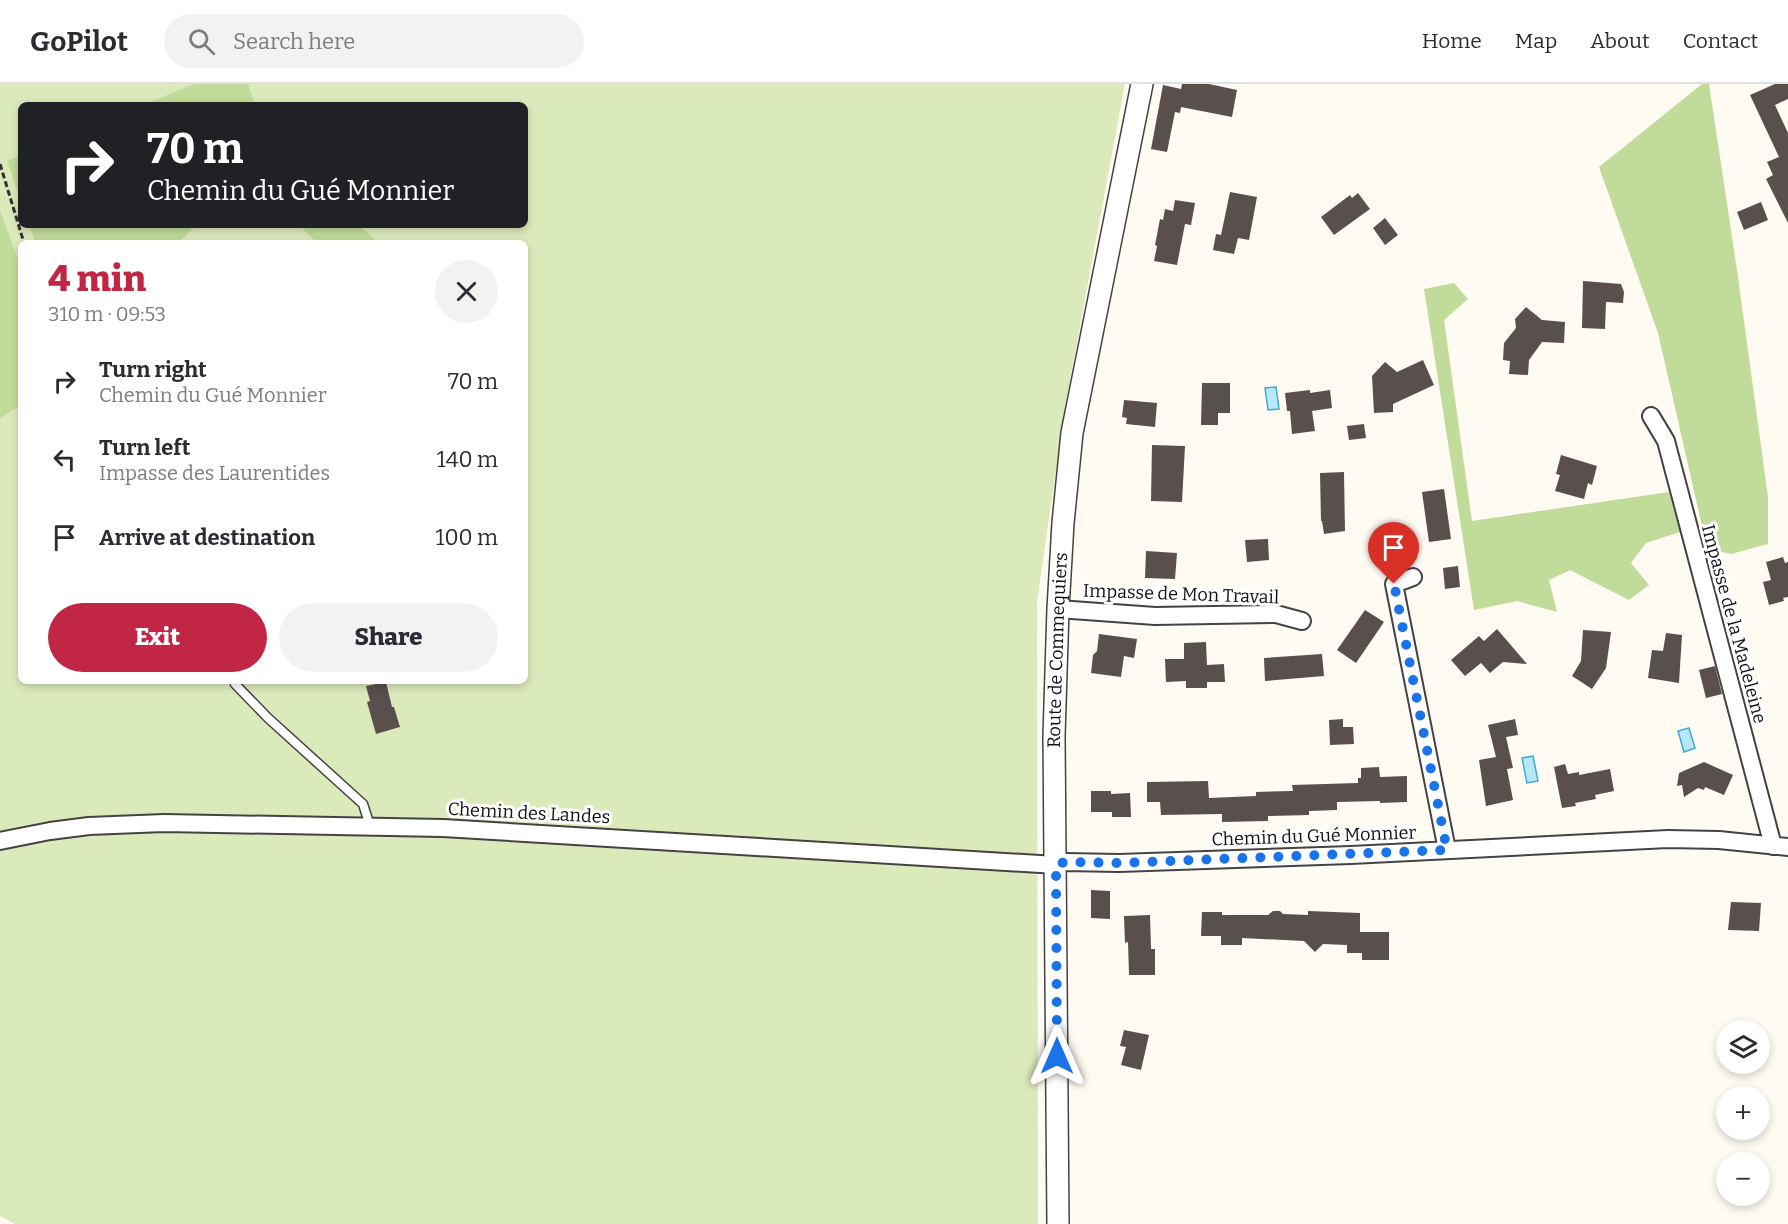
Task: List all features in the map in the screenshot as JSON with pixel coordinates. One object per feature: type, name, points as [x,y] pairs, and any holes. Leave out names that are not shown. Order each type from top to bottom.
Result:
[{"type":"street","name":"Route de Commequiers","points":[[1058,1224],[1054,736],[1063,523],[1072,433],[1142,84]]},
{"type":"street","name":"Impasse de la Madeleine","points":[[1651,416],[1665,441],[1781,846]]},
{"type":"street","points":[[1413,577],[1394,584],[1447,850]]},
{"type":"street","name":"Impasse de Mon Travail","points":[[1058,609],[1155,616],[1276,614],[1302,621]]},
{"type":"street","name":"Chemin des Landes","points":[[0,841],[88,826],[164,823],[370,826],[442,828],[1056,865]]},
{"type":"street","name":"Chemin du Gué Monnier","points":[[1056,865],[1065,862],[1119,863],[1668,839],[1719,840],[1781,846]]},
{"type":"lane","points":[[235,684],[268,718],[363,804],[370,826]]},
{"type":"path","points":[[0,164],[18,223]]},
{"type":"green space","points":[[0,84],[1125,84],[1065,407],[1037,602],[1038,1224],[15,1224],[0,1216]]},
{"type":"green space","points":[[194,84],[248,84],[254,102],[150,102]]},
{"type":"green space","points":[[1702,84],[1709,84],[1768,497],[1768,544],[1731,554],[1707,548],[1658,333],[1599,167]]},
{"type":"green space","points":[[18,156],[18,192],[7,161]]},
{"type":"green space","points":[[0,210],[18,260],[18,407],[0,418]]},
{"type":"green space","points":[[30,228],[194,228],[181,240],[35,240]]},
{"type":"green space","points":[[302,228],[362,228],[375,240],[314,240]]},
{"type":"green space","points":[[1454,283],[1468,299],[1444,320],[1472,521],[1669,492],[1680,532],[1646,543],[1631,563],[1649,585],[1629,600],[1570,570],[1549,580],[1557,612],[1517,601],[1474,610],[1424,289]]},
{"type":"water","points":[[1276,387],[1279,409],[1268,410],[1265,388]]},
{"type":"water","points":[[1689,728],[1695,748],[1684,752],[1678,731]]},
{"type":"water","points":[[1533,756],[1538,781],[1527,783],[1522,758]]},
{"type":"building","points":[[1182,84],[1209,84],[1237,90],[1232,117],[1181,107],[1180,113],[1175,112],[1167,152],[1151,149],[1163,85],[1181,89]]},
{"type":"building","points":[[1775,84],[1788,84],[1788,99],[1775,105],[1788,133],[1788,223],[1766,179],[1773,175],[1767,162],[1779,157],[1750,95]]},
{"type":"building","points":[[1230,192],[1257,197],[1249,240],[1238,238],[1234,254],[1213,250],[1216,234],[1221,235]]},
{"type":"building","points":[[1358,193],[1370,209],[1334,235],[1321,217],[1350,195],[1352,198]]},
{"type":"building","points":[[1175,200],[1195,203],[1191,225],[1185,224],[1177,265],[1154,261],[1160,219],[1163,220],[1165,209],[1173,211]]},
{"type":"building","points":[[1761,202],[1768,220],[1744,230],[1737,212]]},
{"type":"building","points":[[1385,218],[1398,235],[1385,245],[1373,228]]},
{"type":"building","points":[[1583,281],[1621,284],[1624,292],[1623,303],[1606,302],[1605,329],[1582,328]]},
{"type":"building","points":[[1526,307],[1542,320],[1565,322],[1564,343],[1542,342],[1529,360],[1528,375],[1509,374],[1510,361],[1503,360],[1504,343],[1516,328],[1515,319]]},
{"type":"building","points":[[1423,360],[1434,385],[1393,404],[1393,412],[1374,413],[1372,376],[1385,362],[1397,372]]},
{"type":"building","points":[[1202,383],[1230,383],[1230,413],[1218,413],[1218,425],[1201,425]]},
{"type":"building","points":[[1310,390],[1310,393],[1330,390],[1332,408],[1312,411],[1315,431],[1292,434],[1290,411],[1287,411],[1285,393]]},
{"type":"building","points":[[1124,400],[1157,403],[1155,427],[1126,424],[1127,418],[1122,417]]},
{"type":"building","points":[[1364,424],[1366,438],[1349,440],[1347,426]]},
{"type":"building","points":[[1152,445],[1185,446],[1182,502],[1151,501]]},
{"type":"building","points":[[1561,455],[1597,466],[1592,485],[1588,483],[1584,499],[1555,491],[1560,475],[1556,474]]},
{"type":"building","points":[[1344,472],[1345,531],[1324,534],[1321,521],[1320,473]]},
{"type":"building","points":[[1444,489],[1451,539],[1429,542],[1422,492]]},
{"type":"building","points":[[1268,539],[1269,560],[1247,562],[1245,540]]},
{"type":"building","points":[[1146,551],[1177,553],[1175,579],[1145,578]]},
{"type":"building","points":[[1783,557],[1785,563],[1788,562],[1788,597],[1783,598],[1784,601],[1769,605],[1763,582],[1771,580],[1766,562]]},
{"type":"building","points":[[1458,566],[1460,587],[1445,589],[1443,568]]},
{"type":"building","points":[[1365,610],[1384,622],[1356,663],[1337,650]]},
{"type":"building","points":[[1497,629],[1527,664],[1503,662],[1490,673],[1481,663],[1465,676],[1451,660],[1479,636],[1484,641]]},
{"type":"building","points":[[1583,630],[1611,632],[1606,668],[1592,689],[1572,676],[1581,661]]},
{"type":"building","points":[[1666,633],[1682,635],[1679,683],[1648,678],[1652,650],[1663,651]]},
{"type":"building","points":[[1099,634],[1137,639],[1134,658],[1124,656],[1121,677],[1091,673]]},
{"type":"building","points":[[1206,642],[1207,665],[1224,664],[1225,682],[1207,682],[1207,688],[1186,688],[1186,681],[1166,682],[1165,659],[1184,659],[1184,643]]},
{"type":"building","points":[[1322,654],[1324,676],[1265,681],[1264,658]]},
{"type":"building","points":[[1715,666],[1722,694],[1706,698],[1699,670]]},
{"type":"building","points":[[386,684],[400,727],[376,734],[367,702],[370,701],[366,686]]},
{"type":"building","points":[[1343,719],[1343,727],[1353,727],[1354,744],[1330,745],[1329,720]]},
{"type":"building","points":[[1515,719],[1518,735],[1506,737],[1513,768],[1507,769],[1513,800],[1486,806],[1479,760],[1496,757],[1488,725]]},
{"type":"building","points":[[1704,762],[1733,775],[1724,795],[1705,787],[1704,790],[1698,788],[1684,797],[1682,785],[1677,786],[1679,773]]},
{"type":"building","points":[[1565,764],[1568,774],[1579,772],[1579,775],[1610,769],[1614,791],[1595,795],[1596,799],[1575,803],[1576,806],[1562,808],[1554,767]]},
{"type":"building","points":[[1379,767],[1380,777],[1407,776],[1407,802],[1337,802],[1337,810],[1309,811],[1309,815],[1268,816],[1268,821],[1222,822],[1222,814],[1161,815],[1160,802],[1147,802],[1147,782],[1208,781],[1209,798],[1256,796],[1256,792],[1293,791],[1292,785],[1358,783],[1358,778],[1361,778],[1361,768]]},
{"type":"building","points":[[1091,791],[1111,791],[1111,794],[1130,793],[1131,817],[1112,817],[1112,812],[1091,812]]},
{"type":"building","points":[[1091,890],[1110,891],[1110,919],[1091,918]]},
{"type":"building","points":[[1731,902],[1761,903],[1759,931],[1728,930]]},
{"type":"building","points":[[1273,911],[1280,911],[1283,914],[1308,915],[1308,911],[1360,913],[1360,932],[1389,932],[1389,960],[1362,960],[1362,953],[1347,953],[1347,945],[1323,944],[1315,952],[1304,941],[1242,938],[1242,945],[1221,945],[1221,936],[1201,936],[1202,912],[1222,912],[1222,915],[1268,915]]},
{"type":"building","points":[[1150,915],[1151,949],[1155,949],[1155,975],[1129,975],[1124,916]]},
{"type":"building","points":[[1124,1030],[1149,1035],[1141,1070],[1121,1065],[1126,1047],[1120,1046]]},
{"type":"route","points":[[1057,1056],[1056,865],[1065,862],[1119,863],[1447,850],[1394,584]]}]
